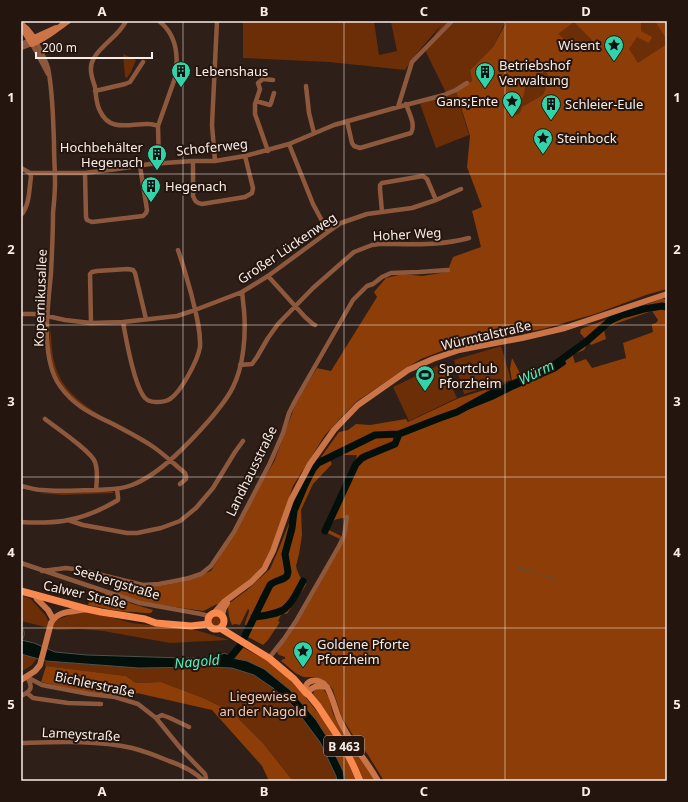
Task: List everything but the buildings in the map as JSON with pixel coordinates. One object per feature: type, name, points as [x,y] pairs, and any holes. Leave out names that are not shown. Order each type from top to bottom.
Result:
[{"type":"main road","points":[[33,41],[54,33],[68,21]]},
{"type":"main road","points":[[23,26],[37,31],[47,32]]},
{"type":"main road","points":[[23,26],[33,41]]},
{"type":"main road","points":[[33,41],[47,32],[61,26]]},
{"type":"main road","name":"Würmtalstraße","points":[[219,613],[233,596],[251,582],[264,569],[274,551],[291,500],[300,480],[334,430],[358,405],[408,370],[433,359],[460,350],[565,328],[667,294]]},
{"type":"main road","name":"Calwer Straße","points":[[21,591],[101,612],[156,622],[191,626],[208,620]]},
{"type":"main road","points":[[35,595],[48,610],[52,621]]},
{"type":"main road","points":[[21,680],[35,671],[40,665],[52,621],[62,613],[88,609]]},
{"type":"main road","points":[[219,613],[224,619],[222,626],[217,629],[212,628],[208,620],[212,614],[219,613]]},
{"type":"main road","name":"Calwer Straße","points":[[145,619],[157,618],[193,622],[208,620]]},
{"type":"main road","name":"B 463","points":[[191,626],[235,637],[269,658],[294,679],[318,706],[345,748],[360,781]]},
{"type":"main road","points":[[222,626],[235,637]]},
{"type":"main road","points":[[294,679],[321,681],[326,687],[330,693],[336,715],[344,730],[371,768],[378,781]]},
{"type":"main road","points":[[311,681],[305,687],[306,693],[316,686],[320,685],[326,687]]},
{"type":"street","points":[[126,21],[124,25],[99,49],[92,61],[91,71],[99,111],[105,119],[111,123],[121,126],[149,124],[158,126]]},
{"type":"street","points":[[159,21],[171,34],[174,43],[176,62],[175,78],[158,126],[159,163]]},
{"type":"street","points":[[215,161],[212,125],[217,21]]},
{"type":"street","points":[[398,107],[412,62],[452,21]]},
{"type":"street","points":[[21,44],[33,41]]},
{"type":"street","points":[[21,48],[33,41]]},
{"type":"street","name":"Kopernikusallee","points":[[33,41],[48,75],[52,97],[55,182],[47,316],[48,345],[51,365],[55,378],[67,395],[79,406],[89,413],[153,446],[170,460],[185,473],[186,479],[180,484]]},
{"type":"street","points":[[95,91],[130,82],[143,62]]},
{"type":"street","points":[[268,151],[255,114],[255,104],[260,89],[258,83],[263,79],[273,80]]},
{"type":"street","name":"Schoferweg","points":[[21,168],[30,173],[85,173],[159,163],[215,161],[245,156],[290,144],[334,124],[444,95],[467,83]]},
{"type":"street","points":[[306,86],[309,113],[314,133]]},
{"type":"street","points":[[256,101],[270,105],[274,93]]},
{"type":"street","points":[[347,121],[352,143],[354,146],[360,148],[411,133],[413,130],[412,124],[406,104]]},
{"type":"street","points":[[290,144],[313,204],[328,232]]},
{"type":"street","points":[[193,161],[193,196],[197,203],[202,204],[245,197],[252,193],[253,188],[245,156]]},
{"type":"street","points":[[85,173],[87,220],[92,222],[143,216],[147,210],[140,166]]},
{"type":"street","points":[[21,214],[28,201],[31,177],[30,173]]},
{"type":"street","points":[[382,212],[380,189],[380,185],[382,183],[423,176],[427,179],[436,200]]},
{"type":"street","name":"Großer Lückenweg","points":[[21,314],[38,314],[65,320],[91,322],[123,322],[177,316],[242,292],[268,276],[341,224],[367,214],[412,208],[436,200],[461,189]]},
{"type":"street","name":"Hoher Weg","points":[[240,366],[252,364],[278,324],[313,288],[354,252],[379,244],[425,244],[455,242],[469,238]]},
{"type":"street","points":[[123,322],[131,360],[142,393],[145,398],[152,402],[164,402],[169,400],[175,396],[192,368],[199,354],[200,339],[195,310],[178,250]]},
{"type":"street","points":[[91,322],[90,274],[97,271],[128,269],[133,270],[135,273],[146,319]]},
{"type":"street","name":"Landhausstraße","points":[[42,571],[66,568],[81,570],[143,585],[170,582],[201,574],[210,566],[234,532],[270,463],[295,401],[353,300],[367,286],[391,273],[448,270]]},
{"type":"street","points":[[268,276],[305,317],[315,325]]},
{"type":"street","points":[[21,486],[40,490],[79,491],[117,489],[132,485],[148,478],[170,460],[197,434],[220,407],[233,388],[240,366],[244,336],[242,292]]},
{"type":"street","points":[[45,419],[91,455],[95,460],[97,479],[96,490]]},
{"type":"street","points":[[68,520],[83,525],[127,533],[137,533],[161,528],[180,521],[196,508],[213,488],[243,441]]},
{"type":"street","points":[[21,522],[29,523],[68,520],[80,517],[118,500],[117,489]]},
{"type":"street","points":[[269,658],[284,639],[296,620],[339,546],[344,536],[347,517]]},
{"type":"street","name":"Seebergstraße","points":[[21,563],[140,603],[201,614],[208,620]]},
{"type":"street","points":[[21,696],[27,693],[30,689],[31,684],[27,677]]},
{"type":"street","name":"Bichlerstraße","points":[[27,677],[42,685],[89,694],[115,697],[138,704],[156,718],[182,750],[205,774],[205,781]]},
{"type":"street","name":"Bichlerstraße","points":[[27,693],[33,698],[68,703],[101,704]]},
{"type":"street","points":[[156,718],[162,715],[189,727]]},
{"type":"street","name":"Lameystraße","points":[[21,743],[100,744],[133,748],[177,764],[205,781]]},
{"type":"green space","points":[[243,21],[374,21],[379,55],[397,51],[391,22],[506,21],[493,47],[470,70],[472,81],[456,91],[457,93],[473,83],[508,21],[667,21],[667,131],[640,146],[460,105],[469,135],[436,148],[420,104],[447,95],[425,50],[441,25],[413,58],[405,70],[329,62],[243,58]]},
{"type":"green space","points":[[123,54],[136,60],[127,78],[125,77]]},
{"type":"green space","points":[[51,329],[53,358],[61,380],[76,398],[100,416],[76,401],[63,386],[51,358]]},
{"type":"green space","name":"Sportclub Pforzheim","points":[[501,346],[511,380],[464,394],[454,360]]},
{"type":"green space","name":"Sportclub Pforzheim","points":[[441,364],[457,398],[409,421],[393,387]]},
{"type":"green space","points":[[111,491],[115,493],[63,495],[37,493],[63,493]]},
{"type":"green space","points":[[21,595],[31,599],[46,616],[49,623],[72,614],[86,611],[132,623],[189,628],[229,640],[170,643],[103,631],[80,629],[57,630],[21,621]]},
{"type":"green space","points":[[216,615],[220,617],[222,621],[220,625],[216,627],[212,625],[210,621],[212,617]]},
{"type":"green space","points":[[21,654],[37,658],[32,665],[21,672]]},
{"type":"green space","name":"Liegewiese an der Nagold","points":[[46,661],[139,668],[232,668],[254,675],[273,688],[293,706],[317,736],[337,781],[293,781],[263,743],[237,717],[222,707],[201,697],[161,682],[136,683],[126,676],[45,666]]},
{"type":"shaded area","points":[[507,21],[641,21],[641,31],[652,37],[649,43],[637,37],[629,49],[638,63],[667,44],[667,289],[646,295],[595,314],[543,329],[470,342],[447,349],[421,359],[356,402],[325,435],[293,486],[270,554],[261,568],[220,604],[203,611],[146,603],[115,593],[122,581],[160,586],[181,582],[211,571],[274,462],[297,400],[317,368],[331,371],[377,297],[374,292],[386,278],[403,274],[422,276],[447,272],[453,257],[481,247],[472,211],[482,207],[467,167],[470,136],[456,91],[472,81],[470,70],[493,47]],"holes":[[[574,22],[591,39],[593,43],[583,47],[574,46],[558,34]],[[546,72],[549,77],[543,83],[546,88],[543,95],[522,107],[520,113],[515,116],[512,110],[512,104],[523,98],[527,79]]]},
{"type":"shaded area","points":[[655,21],[667,21],[667,40]]},
{"type":"shaded area","points":[[661,299],[667,299],[667,781],[384,781],[342,718],[331,687],[321,679],[300,676],[281,661],[285,659],[285,657],[279,655],[276,651],[337,553],[348,518],[341,518],[331,523],[329,530],[341,536],[340,539],[323,531],[355,463],[357,455],[344,455],[340,450],[323,458],[321,457],[339,432],[348,430],[356,424],[370,425],[406,419],[408,422],[459,398],[512,381],[510,369],[512,358],[523,379],[545,368],[584,342],[586,347],[584,350],[574,354],[573,356],[575,363],[586,359],[592,368],[626,358],[623,343],[653,332],[652,324],[656,323],[658,320],[652,311],[612,325],[604,330],[606,339],[591,345],[580,333],[581,329]]},
{"type":"shaded area","points":[[329,458],[332,464],[313,484],[301,510],[302,535],[296,566],[300,577],[306,582],[306,585],[287,614],[282,613],[278,621],[280,622],[263,645],[248,637],[254,621],[272,588],[276,584],[287,579],[290,574],[287,551],[294,533],[296,520],[295,512],[313,472],[318,465]]},
{"type":"shaded area","points":[[291,518],[291,532],[285,553],[287,571],[286,577],[273,581],[267,587],[260,597],[253,618],[248,626],[245,625],[249,612],[248,609],[240,625],[232,625],[228,604],[247,590],[270,569]]},
{"type":"shaded area","points":[[105,593],[153,610],[151,613],[129,612],[88,605],[91,595],[103,599]]},
{"type":"shaded area","points":[[242,647],[266,660],[283,673],[303,694],[337,739],[357,781],[345,781],[343,771],[325,734],[316,720],[290,690],[264,669],[232,658]]},
{"type":"shaded area","points":[[46,666],[126,676],[136,683],[161,682],[201,697],[222,707],[237,717],[263,743],[293,781],[269,781],[262,766],[212,710],[137,693],[133,697],[110,695],[75,690],[41,682]]},
{"type":"shaded area","points":[[317,689],[323,689],[326,693],[329,698],[333,714],[344,735],[375,781],[364,781],[357,765],[313,694]]},
{"type":"water","name":"Nagold","points":[[21,640],[34,643],[55,652],[87,655],[183,658],[214,657],[225,653],[232,658],[247,661],[264,669],[290,690],[316,720],[325,734],[343,771],[345,781],[337,781],[320,742],[293,706],[273,688],[254,675],[232,668],[139,668],[46,661],[21,654]]},
{"type":"waterway","name":"Würm","points":[[229,658],[240,646],[270,585],[287,576],[288,572],[285,554],[292,528],[294,511],[305,485],[313,469],[318,463],[375,435],[399,434],[457,412],[488,395],[551,367],[587,341],[611,320],[622,315],[644,309],[662,306],[667,307]]},
{"type":"waterway","name":"Würm","points":[[457,412],[554,370],[564,363]]},
{"type":"waterway","name":"Würm","points":[[325,531],[356,464],[362,458],[395,444],[399,434]]},
{"type":"waterway","points":[[518,568],[533,572]]},
{"type":"waterway","points":[[536,573],[540,574]]},
{"type":"waterway","points":[[546,576],[556,579]]},
{"type":"waterway","name":"Würm","points":[[254,617],[273,614],[285,608],[290,604],[303,581]]},
{"type":"waterway","points":[[21,627],[24,630],[21,641]]},
{"type":"waterway","points":[[335,647],[348,649]]},
{"type":"waterway","points":[[357,650],[371,653]]},
{"type":"place","name":"Wisent","points":[[614,62]]},
{"type":"place","name":"Lebenshaus","points":[[181,88]]},
{"type":"place","name":"Betriebshof Verwaltung","points":[[485,89]]},
{"type":"place","name":"Gans;Ente","points":[[512,118]]},
{"type":"place","name":"Schleier-Eule","points":[[551,121]]},
{"type":"place","name":"Steinbock","points":[[543,155]]},
{"type":"place","name":"Hochbehälter Hegenach","points":[[157,171]]},
{"type":"place","name":"Hegenach","points":[[151,203]]},
{"type":"place","name":"Sportclub Pforzheim","points":[[425,392]]},
{"type":"place","name":"Goldene Pforte Pforzheim","points":[[303,668]]}]
